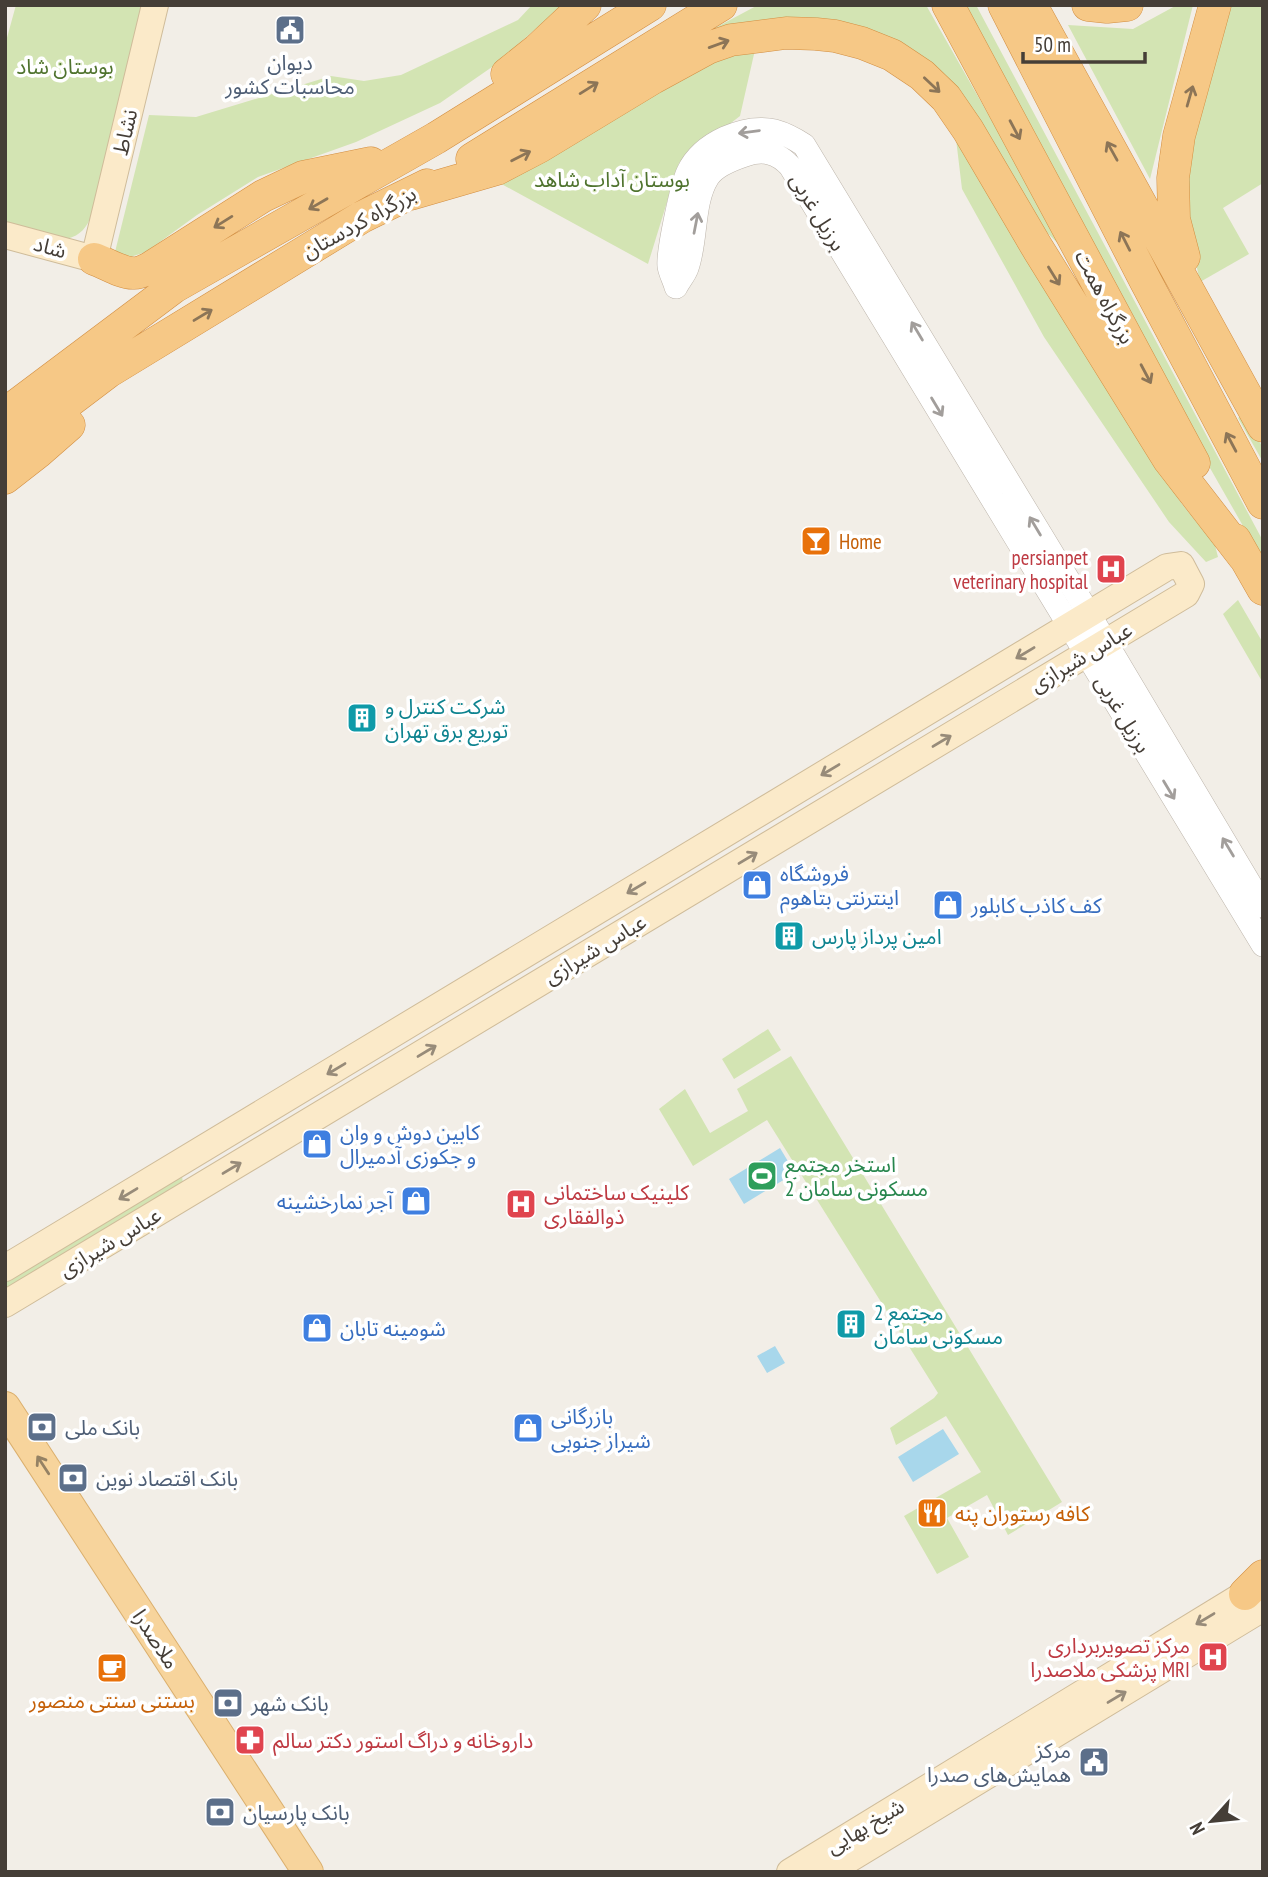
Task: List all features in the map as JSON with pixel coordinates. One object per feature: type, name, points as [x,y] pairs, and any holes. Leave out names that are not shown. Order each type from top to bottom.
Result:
[{"type":"highway","points":[[436,138],[461,104],[505,75],[585,5]]},
{"type":"highway","name":"بزرگراه کردستان","points":[[5,414],[174,287],[436,138],[650,5]]},
{"type":"highway","name":"بزرگراه کردستان","points":[[5,450],[108,372],[362,217],[411,194],[491,149],[721,5]]},
{"type":"highway","name":"بزرگراه همت","points":[[948,5],[1263,589]]},
{"type":"highway","name":"بزرگراه همت","points":[[1004,5],[1263,503]]},
{"type":"highway","points":[[1031,5],[1263,426]]},
{"type":"highway","points":[[1088,5],[1127,5]]},
{"type":"highway","points":[[1209,328],[1180,245],[1174,219],[1173,178],[1179,136],[1215,5]]},
{"type":"highway","points":[[411,194],[497,169],[539,147],[653,78],[697,54],[731,40],[786,33],[816,34],[862,43],[892,55],[922,75],[946,98],[1169,460],[1244,557]]},
{"type":"highway","points":[[94,259],[132,274],[140,272],[263,196],[303,177],[400,157]]},
{"type":"highway","points":[[5,387],[58,353],[174,287]]},
{"type":"highway","points":[[5,478],[82,414],[160,340]]},
{"type":"main road","name":"نشاط","points":[[94,259],[155,5]]},
{"type":"main road","name":"شاد","points":[[5,235],[94,259]]},
{"type":"main road","name":"عباس شیرازی","points":[[5,1268],[1167,567],[1181,565],[1191,584],[1186,594],[203,1185],[8,1307]]},
{"type":"main road","points":[[689,856],[705,883]]},
{"type":"main road","points":[[187,1159],[203,1185]]},
{"type":"main road","name":"ملاصدرا","points":[[5,1407],[308,1872]]},
{"type":"main road","name":"ملاصدرا","points":[[5,1445],[285,1872]]},
{"type":"main road","name":"شیخ بهایی","points":[[790,1872],[922,1803],[1083,1705],[1258,1590]]},
{"type":"main road","name":"شیخ بهایی","points":[[828,1872],[922,1803]]},
{"type":"street","name":"برزیل غربی","points":[[1079,620],[804,145],[774,131],[755,130],[721,140],[698,158],[688,172],[681,194],[668,265],[676,287],[687,269],[701,193],[708,176],[732,160],[758,151],[775,154],[784,160],[790,166],[1096,648],[1263,906]]},
{"type":"street","points":[[784,160],[796,140]]},
{"type":"street","name":"برزیل غربی","points":[[1096,648],[1263,945]]},
{"type":"green space","name":"بوستان شاد","points":[[16,5],[142,5],[92,215],[82,230],[67,239],[5,222],[5,45]]},
{"type":"green space","points":[[532,5],[563,5],[492,67],[440,103],[356,142],[258,177],[197,215],[146,252],[124,259],[114,256],[149,115],[196,117],[331,76],[364,81],[401,75],[518,20]]},
{"type":"green space","points":[[758,5],[926,5],[1067,253],[1034,219],[886,40],[672,51]]},
{"type":"green space","points":[[964,5],[976,5],[1263,541],[1263,561],[1202,454]]},
{"type":"green space","points":[[1177,5],[1193,5],[1150,179],[1068,25],[1133,29]]},
{"type":"green space","points":[[1225,5],[1263,5],[1263,183],[1223,208],[1249,254],[1200,282],[1185,212],[1189,139]]},
{"type":"green space","name":"بوستان آداب شاهد","points":[[757,41],[740,116],[679,163],[648,264],[496,181],[699,60]]},
{"type":"green space","points":[[956,139],[1119,408],[1182,504],[1215,545],[1218,557],[1206,562],[1169,522],[1044,337],[962,189]]},
{"type":"green space","points":[[1244,414],[1263,448],[1263,462],[1238,418]]},
{"type":"green space","points":[[1238,600],[1263,643],[1263,683],[1223,614]]},
{"type":"green space","points":[[768,1029],[781,1050],[734,1079],[722,1059]]},
{"type":"green space","points":[[791,1056],[1062,1502],[1008,1535],[987,1495],[947,1518],[969,1557],[937,1574],[904,1516],[981,1472],[946,1416],[896,1445],[890,1428],[938,1393],[767,1120],[693,1166],[659,1109],[685,1089],[710,1133],[748,1111],[737,1089]]},
{"type":"green space","points":[[182,1176],[183,1184],[5,1294],[5,1277]]},
{"type":"water","name":"استخر مجتمع مسکونی سامان 2","points":[[780,1148],[795,1173],[744,1204],[729,1179]]},
{"type":"water","points":[[775,1346],[785,1363],[767,1373],[757,1356]]},
{"type":"water","points":[[943,1429],[959,1454],[913,1482],[898,1457]]},
{"type":"place","name":"دیوان محاسبات کشور","points":[[290,30]]},
{"type":"place","name":"Home","points":[[816,541]]},
{"type":"place","name":"persianpet veterinary hospital","points":[[1111,569]]},
{"type":"place","name":"شرکت کنترل و توریع برق تهران","points":[[362,718]]},
{"type":"place","name":"فروشگاه اينترنتی بتاهوم","points":[[757,885]]},
{"type":"place","name":"کف کاذب کابلور","points":[[948,905]]},
{"type":"place","name":"امین پرداز پارس","points":[[789,936]]},
{"type":"place","name":"کابین دوش و وان و جکوزی آدمیرال","points":[[317,1144]]},
{"type":"place","name":"استخر مجتمع مسکونی سامان 2","points":[[762,1176]]},
{"type":"place","name":"آجر نمارخشینه","points":[[416,1201]]},
{"type":"place","name":"کلینیک ساختمانی ذوالفقاری","points":[[521,1204]]},
{"type":"place","name":"2 مجتمع مسکونی سامان","points":[[851,1324]]},
{"type":"place","name":"شومینه تابان","points":[[317,1328]]},
{"type":"place","name":"بانک ملی","points":[[42,1427]]},
{"type":"place","name":"بازرگانی شیراز جنوبی","points":[[528,1428]]},
{"type":"place","name":"بانک اقتصاد نوین","points":[[73,1478]]},
{"type":"place","name":"کافه رستوران پنه","points":[[932,1513]]},
{"type":"place","name":"مرکز تصویربرداری پزشکی ملاصدرا MRI","points":[[1213,1657]]},
{"type":"place","name":"بستنی سنتی منصور","points":[[112,1668]]},
{"type":"place","name":"بانک شهر","points":[[228,1703]]},
{"type":"place","name":"داروخانه و دراگ استور دکتر سالم","points":[[250,1740]]},
{"type":"place","name":"مرکز همایش‌های صدرا","points":[[1094,1762]]},
{"type":"place","name":"بانک پارسیان","points":[[220,1812]]}]
